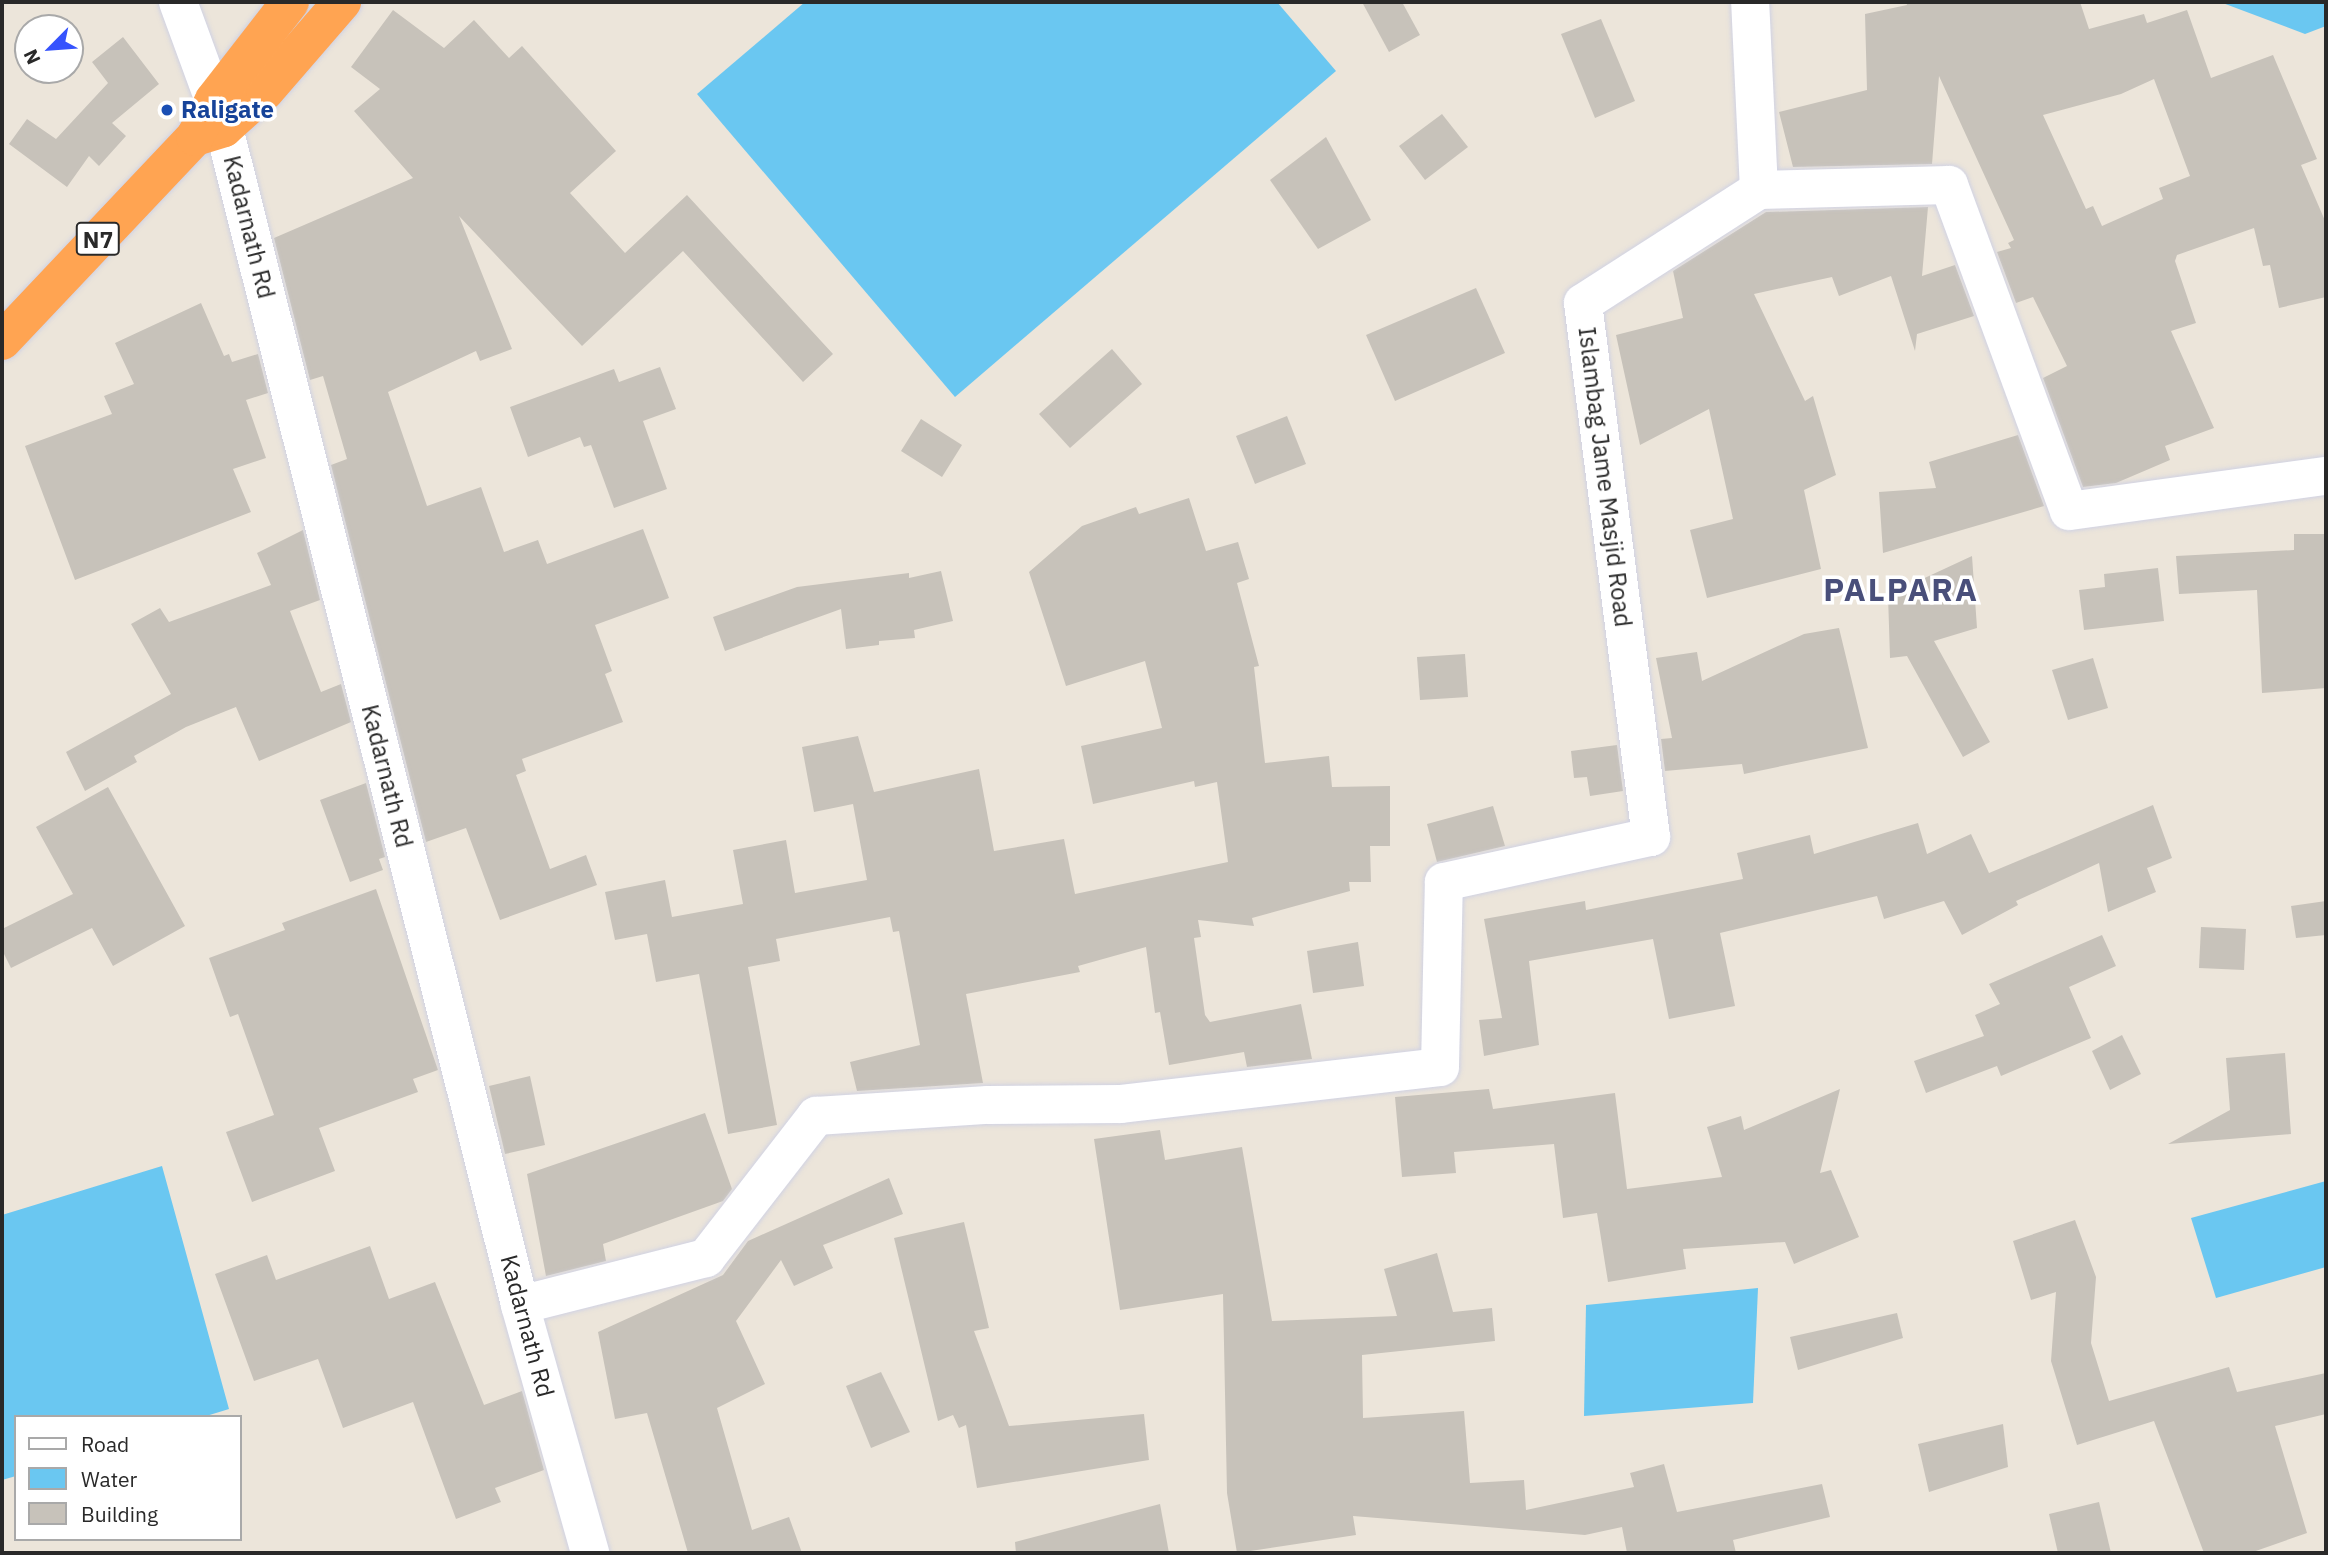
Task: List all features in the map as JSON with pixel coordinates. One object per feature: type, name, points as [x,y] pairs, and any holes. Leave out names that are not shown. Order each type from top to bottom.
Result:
[{"type":"highway","name":"N7","points":[[2,341],[211,122],[290,2]]},
{"type":"highway","name":"N7","points":[[211,122],[265,91],[342,2]]},
{"type":"street","name":"Kadarnath Rd","points":[[177,2],[211,122],[520,1305],[590,1553]]},
{"type":"street","points":[[1750,2],[1759,190],[1949,185],[2069,511],[2326,476]]},
{"type":"street","name":"Islambag Jame Masjid Road","points":[[520,1305],[706,1258],[816,1116],[988,1105],[1121,1104],[1440,1067],[1444,882],[1651,837],[1583,303],[1759,190]]},
{"type":"water","points":[[805,2],[1277,2],[1336,71],[955,397],[697,94]]},
{"type":"water","points":[[2220,2],[2326,2],[2326,26],[2305,34]]},
{"type":"water","points":[[162,1166],[229,1409],[210,1415],[14,1415],[14,1477],[2,1480],[2,1215]]},
{"type":"water","points":[[2326,1181],[2326,1267],[2216,1298],[2191,1218]]},
{"type":"water","points":[[1758,1288],[1753,1403],[1584,1416],[1586,1305]]},
{"type":"building","points":[[1362,2],[1402,2],[1420,35],[1389,52]]},
{"type":"building","points":[[1906,2],[2080,2],[2089,29],[2144,14],[2147,23],[2187,10],[2211,78],[2273,55],[2317,159],[2301,165],[2326,223],[2326,297],[2279,308],[2270,265],[2263,266],[2254,228],[2177,255],[2175,261],[2196,323],[2171,331],[2214,428],[2165,446],[2170,460],[2116,483],[2083,487],[2043,378],[2067,366],[2033,297],[2016,303],[1997,252],[2011,248],[2008,243],[2014,240],[1939,76],[1932,164],[1793,167],[1779,112],[1867,90],[1865,14],[1907,5]],"holes":[[[2154,79],[2190,176],[2159,188],[2163,199],[2102,226],[2093,206],[2086,209],[2043,115],[2121,94]]]},
{"type":"building","points":[[393,10],[444,48],[474,20],[509,58],[522,46],[616,151],[570,193],[625,253],[687,195],[833,354],[803,382],[683,251],[582,346],[459,216],[512,349],[480,361],[476,351],[388,392],[427,506],[481,487],[504,552],[538,540],[547,564],[643,529],[669,598],[595,625],[612,671],[605,674],[623,722],[522,759],[526,771],[516,775],[550,869],[586,855],[597,885],[500,920],[466,828],[426,842],[331,465],[347,459],[323,376],[310,380],[274,238],[413,178],[354,111],[380,89],[351,67]]},
{"type":"building","points":[[1601,19],[1635,101],[1595,118],[1561,34]]},
{"type":"building","points":[[123,37],[159,84],[112,123],[126,136],[99,166],[89,156],[67,187],[9,144],[27,119],[56,139],[108,83],[92,62]]},
{"type":"building","points":[[1442,114],[1468,147],[1425,180],[1399,146]]},
{"type":"building","points":[[1326,137],[1371,220],[1318,249],[1270,180]]},
{"type":"building","points":[[1928,207],[1922,276],[1955,265],[1974,316],[1917,334],[1915,351],[1891,276],[1839,296],[1832,277],[1754,294],[1805,401],[1813,396],[1836,475],[1804,490],[1821,569],[1707,598],[1690,530],[1733,519],[1709,409],[1640,445],[1616,335],[1683,318],[1673,271],[1766,212]]},
{"type":"building","points":[[1476,288],[1505,353],[1395,401],[1366,335]]},
{"type":"building","points":[[201,303],[224,356],[229,354],[232,362],[258,354],[268,393],[246,400],[266,458],[233,469],[251,512],[75,580],[25,446],[112,414],[104,396],[134,384],[115,343]]},
{"type":"building","points":[[1112,349],[1142,384],[1070,448],[1039,414]]},
{"type":"building","points":[[660,367],[676,409],[643,421],[667,489],[614,508],[591,445],[584,447],[580,437],[528,457],[510,407],[614,369],[619,382]]},
{"type":"building","points":[[1287,416],[1306,464],[1255,484],[1236,436]]},
{"type":"building","points":[[921,419],[962,445],[942,477],[901,451]]},
{"type":"building","points":[[2018,435],[2044,506],[1883,553],[1879,492],[1936,488],[1929,462]]},
{"type":"building","points":[[1189,498],[1206,551],[1238,542],[1249,579],[1237,583],[1259,666],[1254,667],[1265,763],[1329,756],[1332,787],[1390,786],[1390,846],[1370,846],[1371,882],[1349,882],[1350,891],[1252,918],[1254,926],[1198,920],[1201,937],[1194,938],[1205,1015],[1210,1022],[1301,1004],[1312,1059],[1247,1067],[1244,1052],[1169,1065],[1160,1012],[1155,1013],[1146,947],[1078,966],[1080,972],[966,994],[983,1083],[857,1091],[850,1062],[920,1045],[899,931],[893,932],[890,917],[776,939],[780,961],[748,967],[777,1125],[728,1134],[699,974],[656,982],[647,934],[615,940],[605,892],[665,880],[672,917],[743,904],[733,850],[786,840],[795,893],[867,880],[853,804],[814,812],[802,747],[858,736],[874,792],[979,769],[994,851],[1064,839],[1075,894],[1228,862],[1217,782],[1195,787],[1194,781],[1093,804],[1081,746],[1162,728],[1145,661],[1066,686],[1029,572],[1082,526],[1136,507],[1139,514]]},
{"type":"building","points":[[303,530],[320,600],[290,611],[321,692],[341,684],[351,722],[259,761],[236,707],[186,727],[134,756],[137,762],[85,791],[66,752],[171,694],[131,624],[160,608],[169,622],[271,585],[257,553]]},
{"type":"building","points":[[2294,534],[2326,534],[2326,688],[2262,693],[2257,590],[2179,594],[2176,556],[2294,550]]},
{"type":"building","points":[[1972,556],[1977,628],[1934,641],[1990,742],[1963,757],[1907,656],[1890,658],[1888,595]]},
{"type":"building","points":[[2158,568],[2164,621],[2084,630],[2079,590],[2105,587],[2104,574]]},
{"type":"building","points":[[941,571],[953,621],[914,630],[915,638],[879,641],[879,645],[846,649],[841,609],[725,651],[713,617],[797,587],[909,573],[909,578]]},
{"type":"building","points":[[1839,628],[1868,748],[1744,774],[1742,764],[1665,771],[1661,739],[1672,738],[1656,658],[1697,652],[1702,681],[1804,634]]},
{"type":"building","points":[[1465,654],[1468,697],[1420,700],[1417,657]]},
{"type":"building","points":[[2093,658],[2108,708],[2068,720],[2052,670]]},
{"type":"building","points":[[1617,745],[1623,791],[1590,796],[1587,777],[1574,778],[1571,751]]},
{"type":"building","points":[[366,783],[385,857],[379,859],[383,870],[350,882],[320,800]]},
{"type":"building","points":[[108,787],[185,926],[113,966],[92,928],[11,968],[2,950],[2,929],[73,894],[36,827]]},
{"type":"building","points":[[2153,805],[2172,858],[2147,868],[2156,892],[2108,912],[2099,863],[2016,901],[2018,905],[1962,935],[1944,901],[1884,919],[1877,896],[1720,933],[1735,1006],[1669,1019],[1653,939],[1529,961],[1539,1045],[1484,1056],[1479,1020],[1502,1018],[1484,919],[1585,901],[1586,910],[1743,879],[1737,853],[1810,835],[1814,854],[1918,823],[1927,854],[1971,834],[1989,873]]},
{"type":"building","points":[[1493,806],[1505,846],[1437,862],[1427,824]]},
{"type":"building","points":[[376,889],[438,1070],[413,1079],[418,1092],[319,1128],[335,1171],[252,1202],[226,1132],[274,1115],[238,1014],[230,1017],[209,958],[285,930],[282,923]]},
{"type":"building","points":[[2326,901],[2326,935],[2296,938],[2291,906]]},
{"type":"building","points":[[2201,927],[2246,929],[2244,970],[2199,968]]},
{"type":"building","points":[[2102,935],[2116,966],[2069,987],[2091,1038],[2001,1076],[1997,1066],[1926,1093],[1914,1061],[1984,1036],[1975,1015],[2000,1004],[1989,984]]},
{"type":"building","points":[[1358,942],[1364,986],[1313,993],[1307,951]]},
{"type":"building","points":[[2122,1035],[2141,1074],[2110,1090],[2092,1051]]},
{"type":"building","points":[[2285,1053],[2291,1134],[2168,1144],[2230,1110],[2226,1058]]},
{"type":"building","points":[[530,1076],[545,1145],[505,1154],[489,1086]]},
{"type":"building","points":[[1489,1089],[1493,1109],[1615,1093],[1627,1189],[1722,1177],[1707,1127],[1741,1116],[1744,1130],[1840,1089],[1820,1173],[1831,1170],[1859,1237],[1794,1264],[1785,1242],[1683,1249],[1686,1269],[1608,1282],[1597,1213],[1563,1218],[1554,1144],[1454,1152],[1456,1173],[1402,1177],[1395,1097]]},
{"type":"building","points":[[705,1113],[732,1189],[723,1201],[603,1244],[606,1261],[546,1276],[527,1174]]},
{"type":"building","points":[[1160,1130],[1165,1160],[1242,1147],[1272,1321],[1397,1316],[1384,1269],[1437,1253],[1453,1312],[1492,1308],[1495,1341],[1362,1355],[1363,1418],[1464,1411],[1470,1483],[1524,1480],[1526,1510],[1634,1487],[1630,1473],[1664,1464],[1677,1512],[1822,1484],[1830,1517],[1733,1540],[1736,1553],[1627,1553],[1622,1527],[1585,1535],[1353,1516],[1356,1535],[1237,1553],[1227,1493],[1223,1294],[1120,1310],[1094,1139]]},
{"type":"building","points":[[889,1178],[903,1214],[823,1245],[833,1268],[794,1286],[781,1260],[736,1321],[765,1384],[717,1408],[752,1530],[789,1517],[802,1553],[688,1553],[647,1413],[615,1419],[598,1332],[723,1275],[748,1241]]},
{"type":"building","points":[[2075,1220],[2096,1277],[2091,1343],[2109,1401],[2229,1367],[2237,1392],[2326,1373],[2326,1414],[2275,1426],[2307,1533],[2250,1553],[2204,1553],[2154,1421],[2077,1445],[2051,1361],[2056,1292],[2031,1300],[2013,1241]]},
{"type":"building","points":[[964,1222],[989,1328],[974,1331],[1009,1426],[1144,1414],[1149,1460],[977,1488],[966,1425],[959,1428],[953,1415],[938,1421],[894,1238]]},
{"type":"building","points":[[370,1246],[389,1299],[435,1282],[484,1405],[522,1391],[544,1470],[495,1488],[501,1502],[456,1519],[413,1402],[343,1428],[318,1359],[254,1381],[215,1274],[267,1255],[276,1280]]},
{"type":"building","points":[[1897,1313],[1903,1338],[1798,1370],[1790,1337]]},
{"type":"building","points":[[881,1372],[910,1432],[871,1448],[846,1386]]},
{"type":"building","points":[[2003,1424],[2008,1467],[1929,1492],[1918,1444]]},
{"type":"building","points":[[2099,1502],[2111,1553],[2058,1553],[2049,1514]]},
{"type":"building","points":[[1160,1504],[1169,1553],[1016,1553],[1015,1542]]},
{"type":"place","name":"Raligate","points":[[167,110]]},
{"type":"district","name":"PALPARA","points":[[1901,589]]}]
